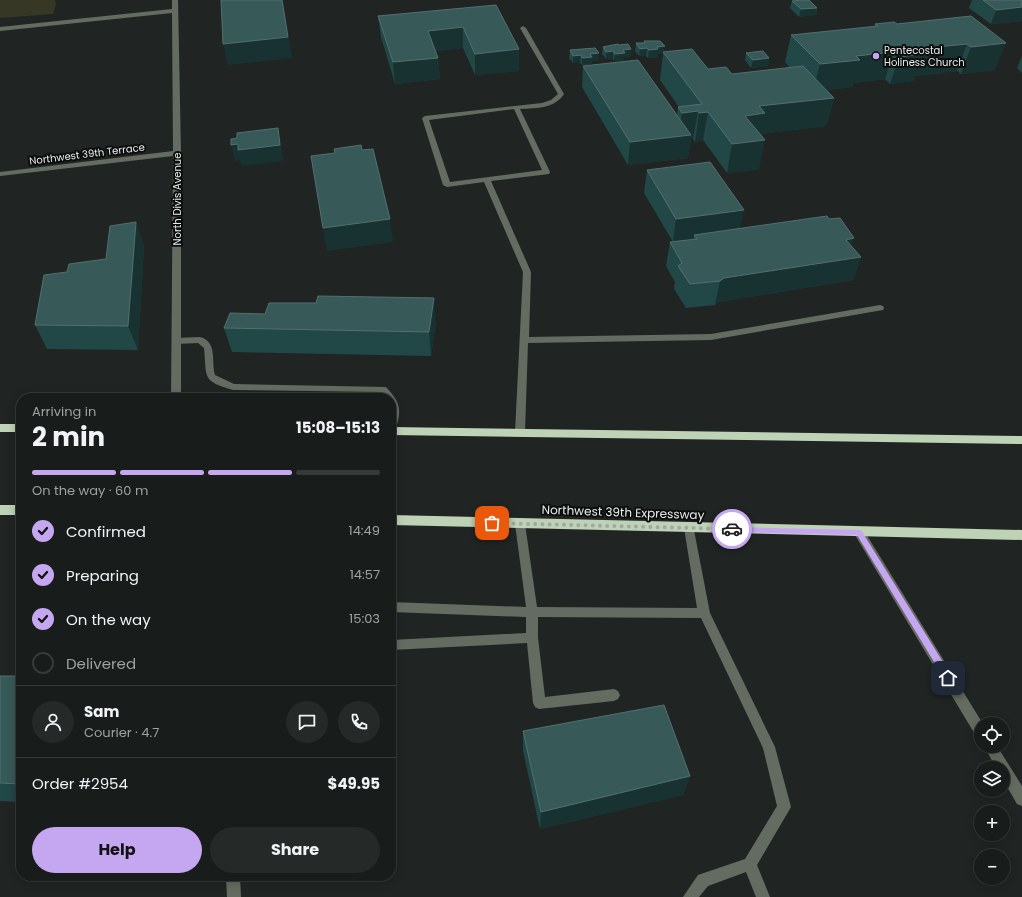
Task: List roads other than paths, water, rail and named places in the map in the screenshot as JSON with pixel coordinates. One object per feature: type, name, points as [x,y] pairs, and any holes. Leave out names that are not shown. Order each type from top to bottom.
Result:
[{"type":"highway","points":[[0,428],[16,428]]},
{"type":"highway","points":[[396,429],[1022,440]]},
{"type":"highway","points":[[0,510],[16,510]]},
{"type":"highway","name":"Northwest 39th Expressway","points":[[396,520],[1022,535]]},
{"type":"street","name":"North Divis Avenue","points":[[175,0],[177,153],[176,393]]},
{"type":"street","points":[[0,28],[174,11]]},
{"type":"street","points":[[516,108],[546,172],[447,184],[425,118],[516,108],[544,105],[559,99],[562,94],[523,28]]},
{"type":"street","name":"Northwest 39th Terrace","points":[[0,174],[177,153]]},
{"type":"street","points":[[487,180],[527,272],[520,432]]},
{"type":"street","points":[[524,340],[711,337],[880,308]]},
{"type":"street","points":[[176,341],[200,340],[208,347],[209,374],[215,381],[233,387],[383,390],[386,393]]},
{"type":"street","points":[[520,524],[532,612],[532,638],[539,703],[614,694]]},
{"type":"street","points":[[690,528],[704,613],[769,747],[784,807],[750,864],[703,880],[690,897]]},
{"type":"street","points":[[859,532],[974,721]]},
{"type":"street","points":[[396,607],[532,612],[704,613]]},
{"type":"street","points":[[396,645],[532,638]]},
{"type":"street","points":[[994,753],[1022,799]]},
{"type":"street","points":[[750,864],[763,897]]},
{"type":"street","points":[[234,881],[234,897]]},
{"type":"place","name":"Pentecostal Holiness Church","points":[[876,56]]}]
